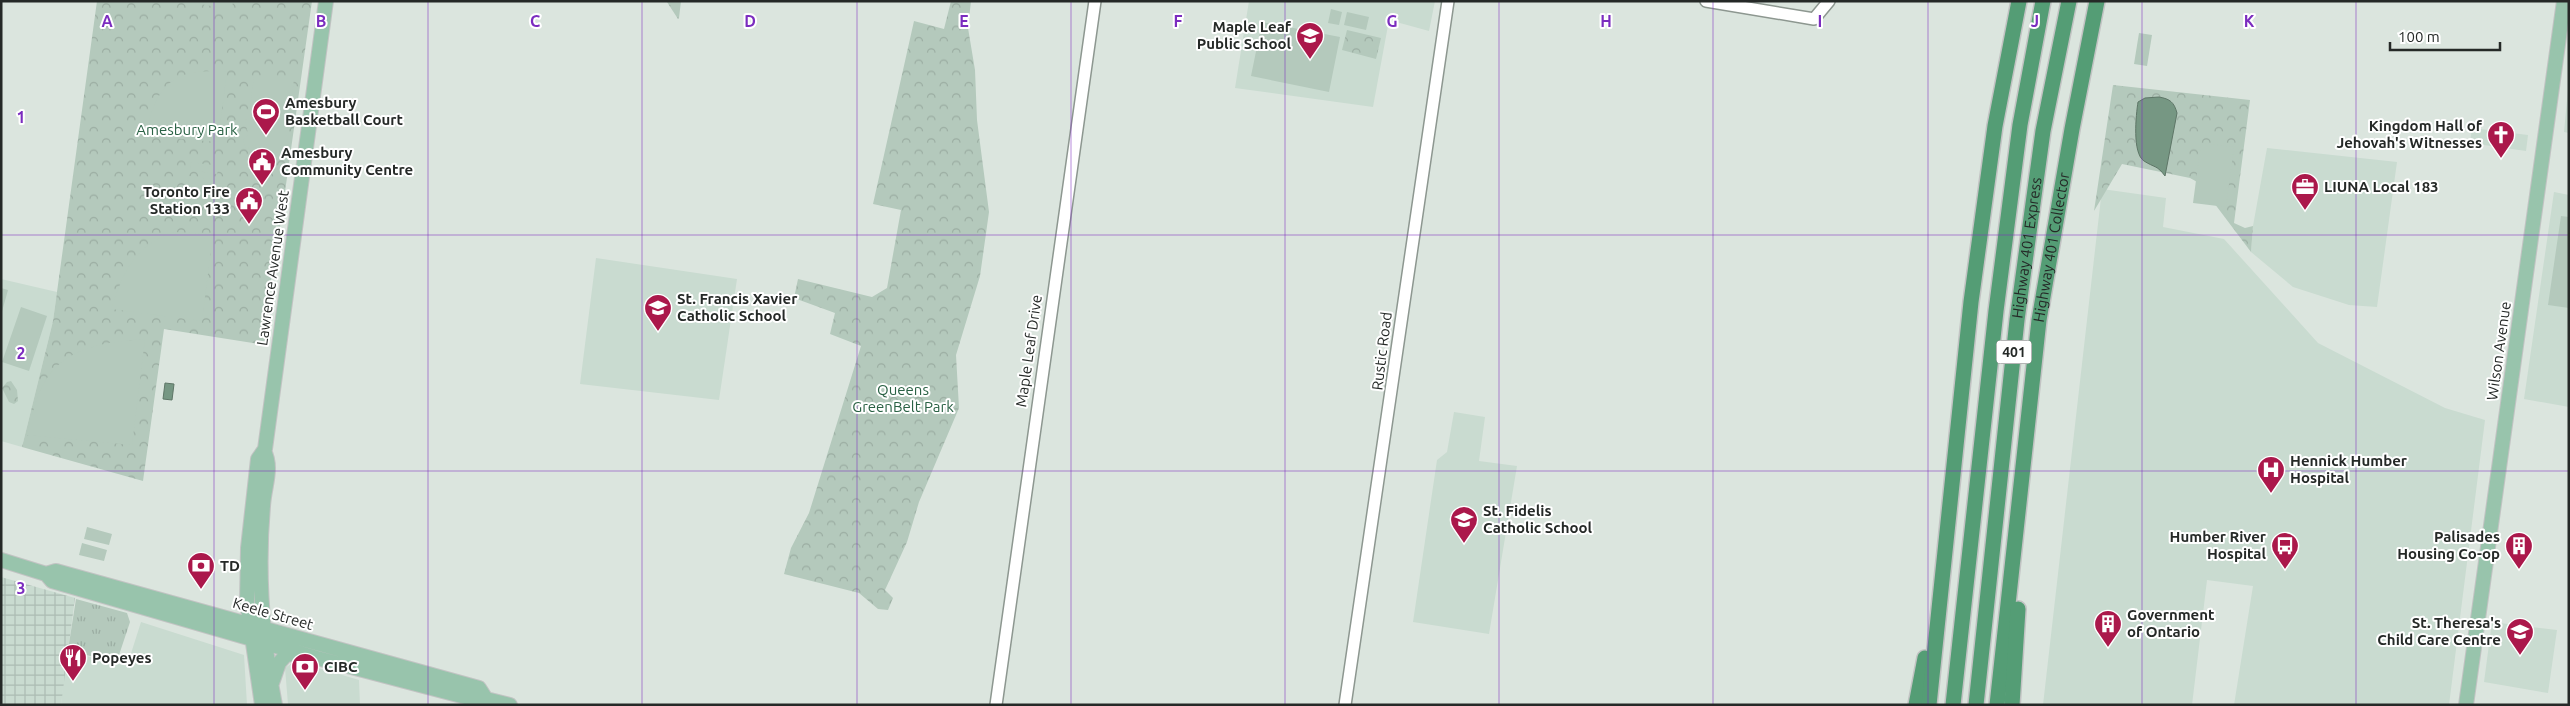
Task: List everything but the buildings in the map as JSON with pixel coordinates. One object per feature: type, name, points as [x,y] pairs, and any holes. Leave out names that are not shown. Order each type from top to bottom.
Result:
[{"type":"highway","points":[[1929,705],[1971,302],[1995,126],[2020,1]]},
{"type":"highway","name":"Highway 401 Express","points":[[1953,705],[1996,310],[2020,125],[2043,1]]},
{"type":"highway","name":"Highway 401 Express","points":[[1976,705],[2017,320],[2043,131],[2069,1]]},
{"type":"highway","name":"Highway 401 Collector","points":[[1997,705],[2039,320],[2072,129],[2097,1]]},
{"type":"highway","points":[[2012,705],[2019,583],[2014,554]]},
{"type":"highway","points":[[1916,705],[1928,643],[1938,616]]},
{"type":"main road","name":"Lawrence Avenue West","points":[[256,625],[247,602],[249,520],[258,459],[264,451],[326,1]]},
{"type":"main road","name":"Wilson Avenue","points":[[2466,705],[2564,1]]},
{"type":"main road","name":"Lawrence Avenue West","points":[[262,705],[256,625],[261,529],[270,462],[264,451]]},
{"type":"main road","name":"Keele Street","points":[[1,560],[46,574],[52,581],[220,615],[479,688],[486,698]]},
{"type":"main road","name":"Keele Street","points":[[141,600],[301,653],[477,700],[486,698],[510,705]]},
{"type":"main road","points":[[220,615],[235,614],[247,602]]},
{"type":"main road","name":"Lawrence Avenue West","points":[[258,640],[272,685],[275,705]]},
{"type":"main road","points":[[272,685],[279,663],[286,655],[301,653]]},
{"type":"street","name":"Maple Leaf Drive","points":[[996,705],[1095,1]]},
{"type":"street","name":"Rustic Road","points":[[1345,705],[1448,1]]},
{"type":"street","points":[[1706,1],[1814,19],[1829,1]]},
{"type":"shaded area","name":"Maple Leaf Public School","points":[[1249,1],[1435,1],[1429,31],[1389,20],[1373,107],[1235,88]]},
{"type":"shaded area","points":[[2569,79],[2569,133],[2564,132]]},
{"type":"shaded area","points":[[2159,97],[2171,102],[2177,113],[2165,176],[2158,168],[2140,157],[2136,142],[2138,102],[2145,98]]},
{"type":"shaded area","points":[[2472,128],[2528,135],[2526,151],[2470,143]]},
{"type":"shaded area","points":[[2267,148],[2397,162],[2377,307],[2349,305],[2293,287],[2251,252],[2253,226]]},
{"type":"shaded area","name":"Hennick Humber Hospital","points":[[2102,189],[2166,198],[2163,227],[2224,239],[2318,343],[2445,408],[2485,420],[2449,705],[2234,705],[2253,586],[2207,580],[2192,705],[2043,705]]},
{"type":"shaded area","points":[[2554,192],[2569,195],[2569,407],[2524,399]]},
{"type":"shaded area","name":"St. Francis Xavier Catholic School","points":[[596,258],[737,279],[719,400],[580,384]]},
{"type":"shaded area","points":[[1,279],[57,292],[53,321],[22,447],[1,441]]},
{"type":"shaded area","points":[[165,383],[174,384],[172,400],[163,399]]},
{"type":"shaded area","name":"St. Fidelis Catholic School","points":[[1454,412],[1485,417],[1479,461],[1517,466],[1489,634],[1413,622],[1437,460],[1447,452]]},
{"type":"shaded area","points":[[1,577],[75,598],[61,705],[1,705]]},
{"type":"shaded area","points":[[141,622],[244,655],[247,705],[61,705],[66,651],[127,666]]},
{"type":"shaded area","name":"St. Theresa's Child Care Centre","points":[[2492,622],[2557,630],[2548,693],[2484,682]]},
{"type":"shaded area","points":[[295,661],[359,680],[360,705],[288,704],[285,668]]},
{"type":"green space","name":"Amesbury Park","points":[[97,1],[312,1],[280,227],[276,226],[265,345],[164,329],[143,481],[22,447],[53,321]]},
{"type":"green space","points":[[184,1],[233,1],[232,10]]},
{"type":"green space","points":[[681,1],[679,18],[678,19],[667,2]]},
{"type":"green space","name":"Queens GreenBelt Park","points":[[951,1],[971,1],[968,28],[975,70],[977,120],[989,212],[980,276],[956,355],[959,408],[919,502],[907,542],[885,590],[893,598],[888,610],[878,609],[859,593],[784,574],[791,548],[809,513],[861,346],[830,334],[835,313],[794,298],[798,279],[872,297],[887,288],[901,210],[873,204],[914,21],[944,29]]},
{"type":"green space","points":[[1331,9],[1342,12],[1339,25],[1328,23]]},
{"type":"green space","points":[[1347,12],[1369,17],[1366,30],[1344,25]]},
{"type":"green space","points":[[1262,22],[1340,37],[1329,92],[1251,76]]},
{"type":"green space","points":[[1347,30],[1381,38],[1376,59],[1342,50]]},
{"type":"green space","points":[[2139,33],[2152,35],[2147,66],[2134,64]]},
{"type":"green space","points":[[227,71],[218,142],[146,136],[150,117],[158,99],[169,84],[187,74]]},
{"type":"green space","points":[[254,75],[294,79],[290,112],[270,110],[289,115],[289,126],[285,128],[288,140],[286,149],[270,155],[258,153],[255,145],[246,149],[243,141],[248,134],[245,121],[247,118],[254,118],[258,123],[259,111],[261,110],[250,108]]},
{"type":"green space","points":[[2113,85],[2250,100],[2234,223],[2245,228],[2253,226],[2251,252],[2199,183],[2190,178],[2122,164],[2094,211]]},
{"type":"green space","points":[[2201,143],[2234,147],[2226,207],[2193,203]]},
{"type":"green space","points":[[191,162],[219,166],[217,174],[190,170]]},
{"type":"green space","points":[[189,176],[217,180],[215,188],[188,184]]},
{"type":"green space","points":[[2561,216],[2569,217],[2569,308],[2548,305]]},
{"type":"green space","points":[[172,232],[213,234],[202,321],[111,309],[126,272],[139,253],[159,238]]},
{"type":"green space","points":[[1,288],[8,290],[1,315]]},
{"type":"green space","points":[[21,307],[47,316],[29,371],[2,362]]},
{"type":"green space","points":[[145,339],[132,445],[26,435],[44,383],[63,361],[88,348],[102,344]]},
{"type":"green space","points":[[11,381],[17,390],[18,401],[14,404],[9,402],[2,388],[7,382]]},
{"type":"green space","points":[[87,527],[112,534],[109,545],[84,539]]},
{"type":"green space","points":[[82,543],[107,550],[104,561],[79,555]]},
{"type":"green space","points":[[76,599],[127,613],[130,622],[115,667],[116,663],[68,650]]},
{"type":"place","name":"Maple Leaf Public School","points":[[1310,60]]},
{"type":"place","name":"Amesbury Basketball Court","points":[[266,136]]},
{"type":"place","name":"Kingdom Hall of Jehovah's Witnesses","points":[[2501,159]]},
{"type":"place","name":"Amesbury Community Centre","points":[[262,186]]},
{"type":"place","name":"LIUNA Local 183","points":[[2305,211]]},
{"type":"place","name":"Toronto Fire Station 133","points":[[249,225]]},
{"type":"place","name":"St. Francis Xavier Catholic School","points":[[658,332]]},
{"type":"place","name":"Hennick Humber Hospital","points":[[2271,494]]},
{"type":"place","name":"St. Fidelis Catholic School","points":[[1464,544]]},
{"type":"place","name":"Humber River Hospital","points":[[2285,570]]},
{"type":"place","name":"Palisades Housing Co-op","points":[[2519,570]]},
{"type":"place","name":"TD","points":[[201,590]]},
{"type":"place","name":"Government of Ontario","points":[[2108,648]]},
{"type":"place","name":"St. Theresa's Child Care Centre","points":[[2520,656]]},
{"type":"place","name":"Popeyes","points":[[73,682]]},
{"type":"place","name":"CIBC","points":[[305,691]]}]
